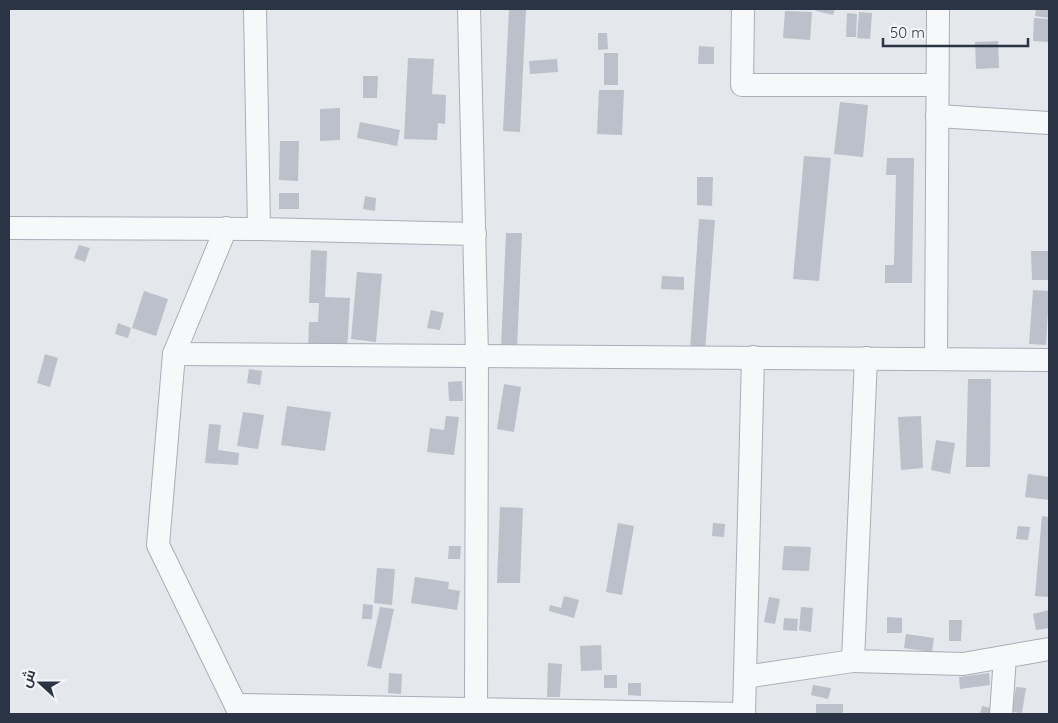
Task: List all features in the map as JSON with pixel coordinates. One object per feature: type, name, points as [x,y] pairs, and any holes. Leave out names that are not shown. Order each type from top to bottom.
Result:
[{"type":"street","points":[[255,9],[259,228]]},
{"type":"street","points":[[469,9],[477,356],[476,709]]},
{"type":"street","points":[[742,9],[742,85],[937,85]]},
{"type":"street","points":[[936,358],[938,9]]},
{"type":"street","points":[[937,116],[1049,123]]},
{"type":"street","points":[[9,228],[259,228],[475,234]]},
{"type":"street","points":[[226,228],[174,354],[158,545],[238,710],[476,709],[744,714],[753,357]]},
{"type":"street","points":[[174,354],[1049,360]]},
{"type":"street","points":[[853,661],[866,358]]},
{"type":"street","points":[[745,677],[853,661],[963,664],[1049,649]]},
{"type":"street","points":[[1001,714],[1005,657]]},
{"type":"building","points":[[509,9],[526,9],[520,132],[503,131]]},
{"type":"building","points":[[817,9],[835,9],[833,15],[816,11]]},
{"type":"building","points":[[1036,9],[1049,9],[1049,18],[1035,16]]},
{"type":"building","points":[[785,11],[812,12],[810,40],[783,38]]},
{"type":"building","points":[[859,12],[872,13],[870,39],[857,38]]},
{"type":"building","points":[[847,13],[857,14],[856,37],[846,37]]},
{"type":"building","points":[[1034,18],[1049,19],[1049,42],[1033,41]]},
{"type":"building","points":[[598,33],[607,33],[608,49],[598,50]]},
{"type":"building","points":[[998,41],[999,68],[976,69],[975,42]]},
{"type":"building","points":[[699,46],[714,47],[714,64],[698,64]]},
{"type":"building","points":[[604,53],[618,53],[618,85],[604,85]]},
{"type":"building","points":[[408,58],[434,59],[432,94],[446,95],[445,124],[438,123],[437,140],[404,139]]},
{"type":"building","points":[[557,59],[558,72],[530,74],[529,61]]},
{"type":"building","points":[[363,76],[378,76],[377,98],[363,98]]},
{"type":"building","points":[[599,90],[624,90],[622,135],[597,134]]},
{"type":"building","points":[[840,102],[868,105],[863,157],[834,154]]},
{"type":"building","points":[[340,108],[340,140],[320,141],[320,109]]},
{"type":"building","points":[[360,122],[400,130],[397,146],[357,138]]},
{"type":"building","points":[[280,141],[299,141],[298,181],[279,180]]},
{"type":"building","points":[[804,156],[831,158],[819,281],[793,279]]},
{"type":"building","points":[[887,158],[914,158],[912,283],[885,283],[885,265],[894,265],[896,175],[886,175]]},
{"type":"building","points":[[697,177],[713,177],[712,206],[697,205]]},
{"type":"building","points":[[279,193],[299,193],[299,209],[279,209]]},
{"type":"building","points":[[365,196],[376,198],[375,211],[363,209]]},
{"type":"building","points":[[699,219],[715,220],[705,351],[690,350]]},
{"type":"building","points":[[506,233],[522,233],[517,349],[501,349]]},
{"type":"building","points":[[79,245],[90,248],[85,262],[74,258]]},
{"type":"building","points":[[311,250],[327,251],[325,297],[350,298],[347,353],[308,351],[309,322],[318,322],[319,303],[309,303]]},
{"type":"building","points":[[1031,251],[1048,251],[1048,280],[1032,280]]},
{"type":"building","points":[[357,272],[382,274],[376,342],[351,339]]},
{"type":"building","points":[[662,276],[684,277],[684,290],[661,289]]},
{"type":"building","points":[[1033,290],[1049,291],[1046,345],[1029,344]]},
{"type":"building","points":[[144,291],[168,299],[156,336],[132,328]]},
{"type":"building","points":[[431,310],[444,313],[440,330],[427,328]]},
{"type":"building","points":[[118,323],[131,328],[128,338],[115,334]]},
{"type":"building","points":[[45,354],[58,358],[50,387],[37,383]]},
{"type":"building","points":[[249,369],[262,371],[260,385],[247,383]]},
{"type":"building","points":[[968,379],[991,379],[990,467],[966,467]]},
{"type":"building","points":[[462,381],[463,401],[449,401],[448,382]]},
{"type":"building","points":[[504,384],[521,387],[514,432],[497,429]]},
{"type":"building","points":[[287,406],[331,412],[325,451],[281,445]]},
{"type":"building","points":[[243,412],[264,415],[258,449],[237,446]]},
{"type":"building","points":[[446,416],[459,417],[454,455],[427,452],[430,428],[444,430]]},
{"type":"building","points":[[921,416],[923,468],[901,470],[898,417]]},
{"type":"building","points":[[209,424],[221,425],[218,450],[239,453],[238,465],[205,463]]},
{"type":"building","points":[[936,440],[955,443],[950,474],[931,470]]},
{"type":"building","points":[[1028,474],[1049,477],[1049,500],[1025,497]]},
{"type":"building","points":[[500,507],[523,508],[520,583],[497,583]]},
{"type":"building","points":[[1042,516],[1049,517],[1049,597],[1035,596]]},
{"type":"building","points":[[618,523],[634,526],[622,595],[606,592]]},
{"type":"building","points":[[713,523],[725,524],[724,537],[712,536]]},
{"type":"building","points":[[1018,526],[1030,527],[1028,540],[1016,539]]},
{"type":"building","points":[[449,546],[461,546],[460,559],[448,559]]},
{"type":"building","points":[[784,546],[811,547],[809,571],[782,570]]},
{"type":"building","points":[[377,568],[395,569],[392,605],[374,603]]},
{"type":"building","points":[[415,577],[449,582],[448,589],[460,591],[457,610],[411,603]]},
{"type":"building","points":[[564,596],[579,600],[574,618],[549,611],[550,605],[561,608]]},
{"type":"building","points":[[769,597],[780,599],[775,624],[764,622]]},
{"type":"building","points":[[363,604],[373,605],[372,619],[362,619]]},
{"type":"building","points":[[380,607],[394,609],[381,669],[367,666]]},
{"type":"building","points":[[801,607],[813,608],[811,632],[799,630]]},
{"type":"building","points":[[1049,610],[1049,628],[1036,630],[1033,614]]},
{"type":"building","points":[[887,617],[902,618],[902,633],[887,633]]},
{"type":"building","points":[[784,618],[798,619],[797,631],[783,630]]},
{"type":"building","points":[[949,620],[962,620],[961,641],[949,641]]},
{"type":"building","points":[[906,634],[934,638],[932,652],[904,648]]},
{"type":"building","points":[[601,645],[602,670],[581,671],[580,646]]},
{"type":"building","points":[[548,663],[562,664],[560,697],[547,697]]},
{"type":"building","points":[[389,673],[402,674],[401,694],[388,693]]},
{"type":"building","points":[[989,673],[990,685],[960,689],[959,677]]},
{"type":"building","points":[[604,675],[617,675],[617,688],[604,688]]},
{"type":"building","points":[[628,683],[641,683],[641,696],[628,695]]},
{"type":"building","points":[[813,685],[831,688],[828,699],[811,695]]},
{"type":"building","points":[[1016,687],[1026,688],[1022,713],[1012,712]]},
{"type":"building","points":[[816,704],[843,704],[843,714],[816,714]]},
{"type":"building","points":[[982,706],[992,708],[991,714],[980,714]]}]
